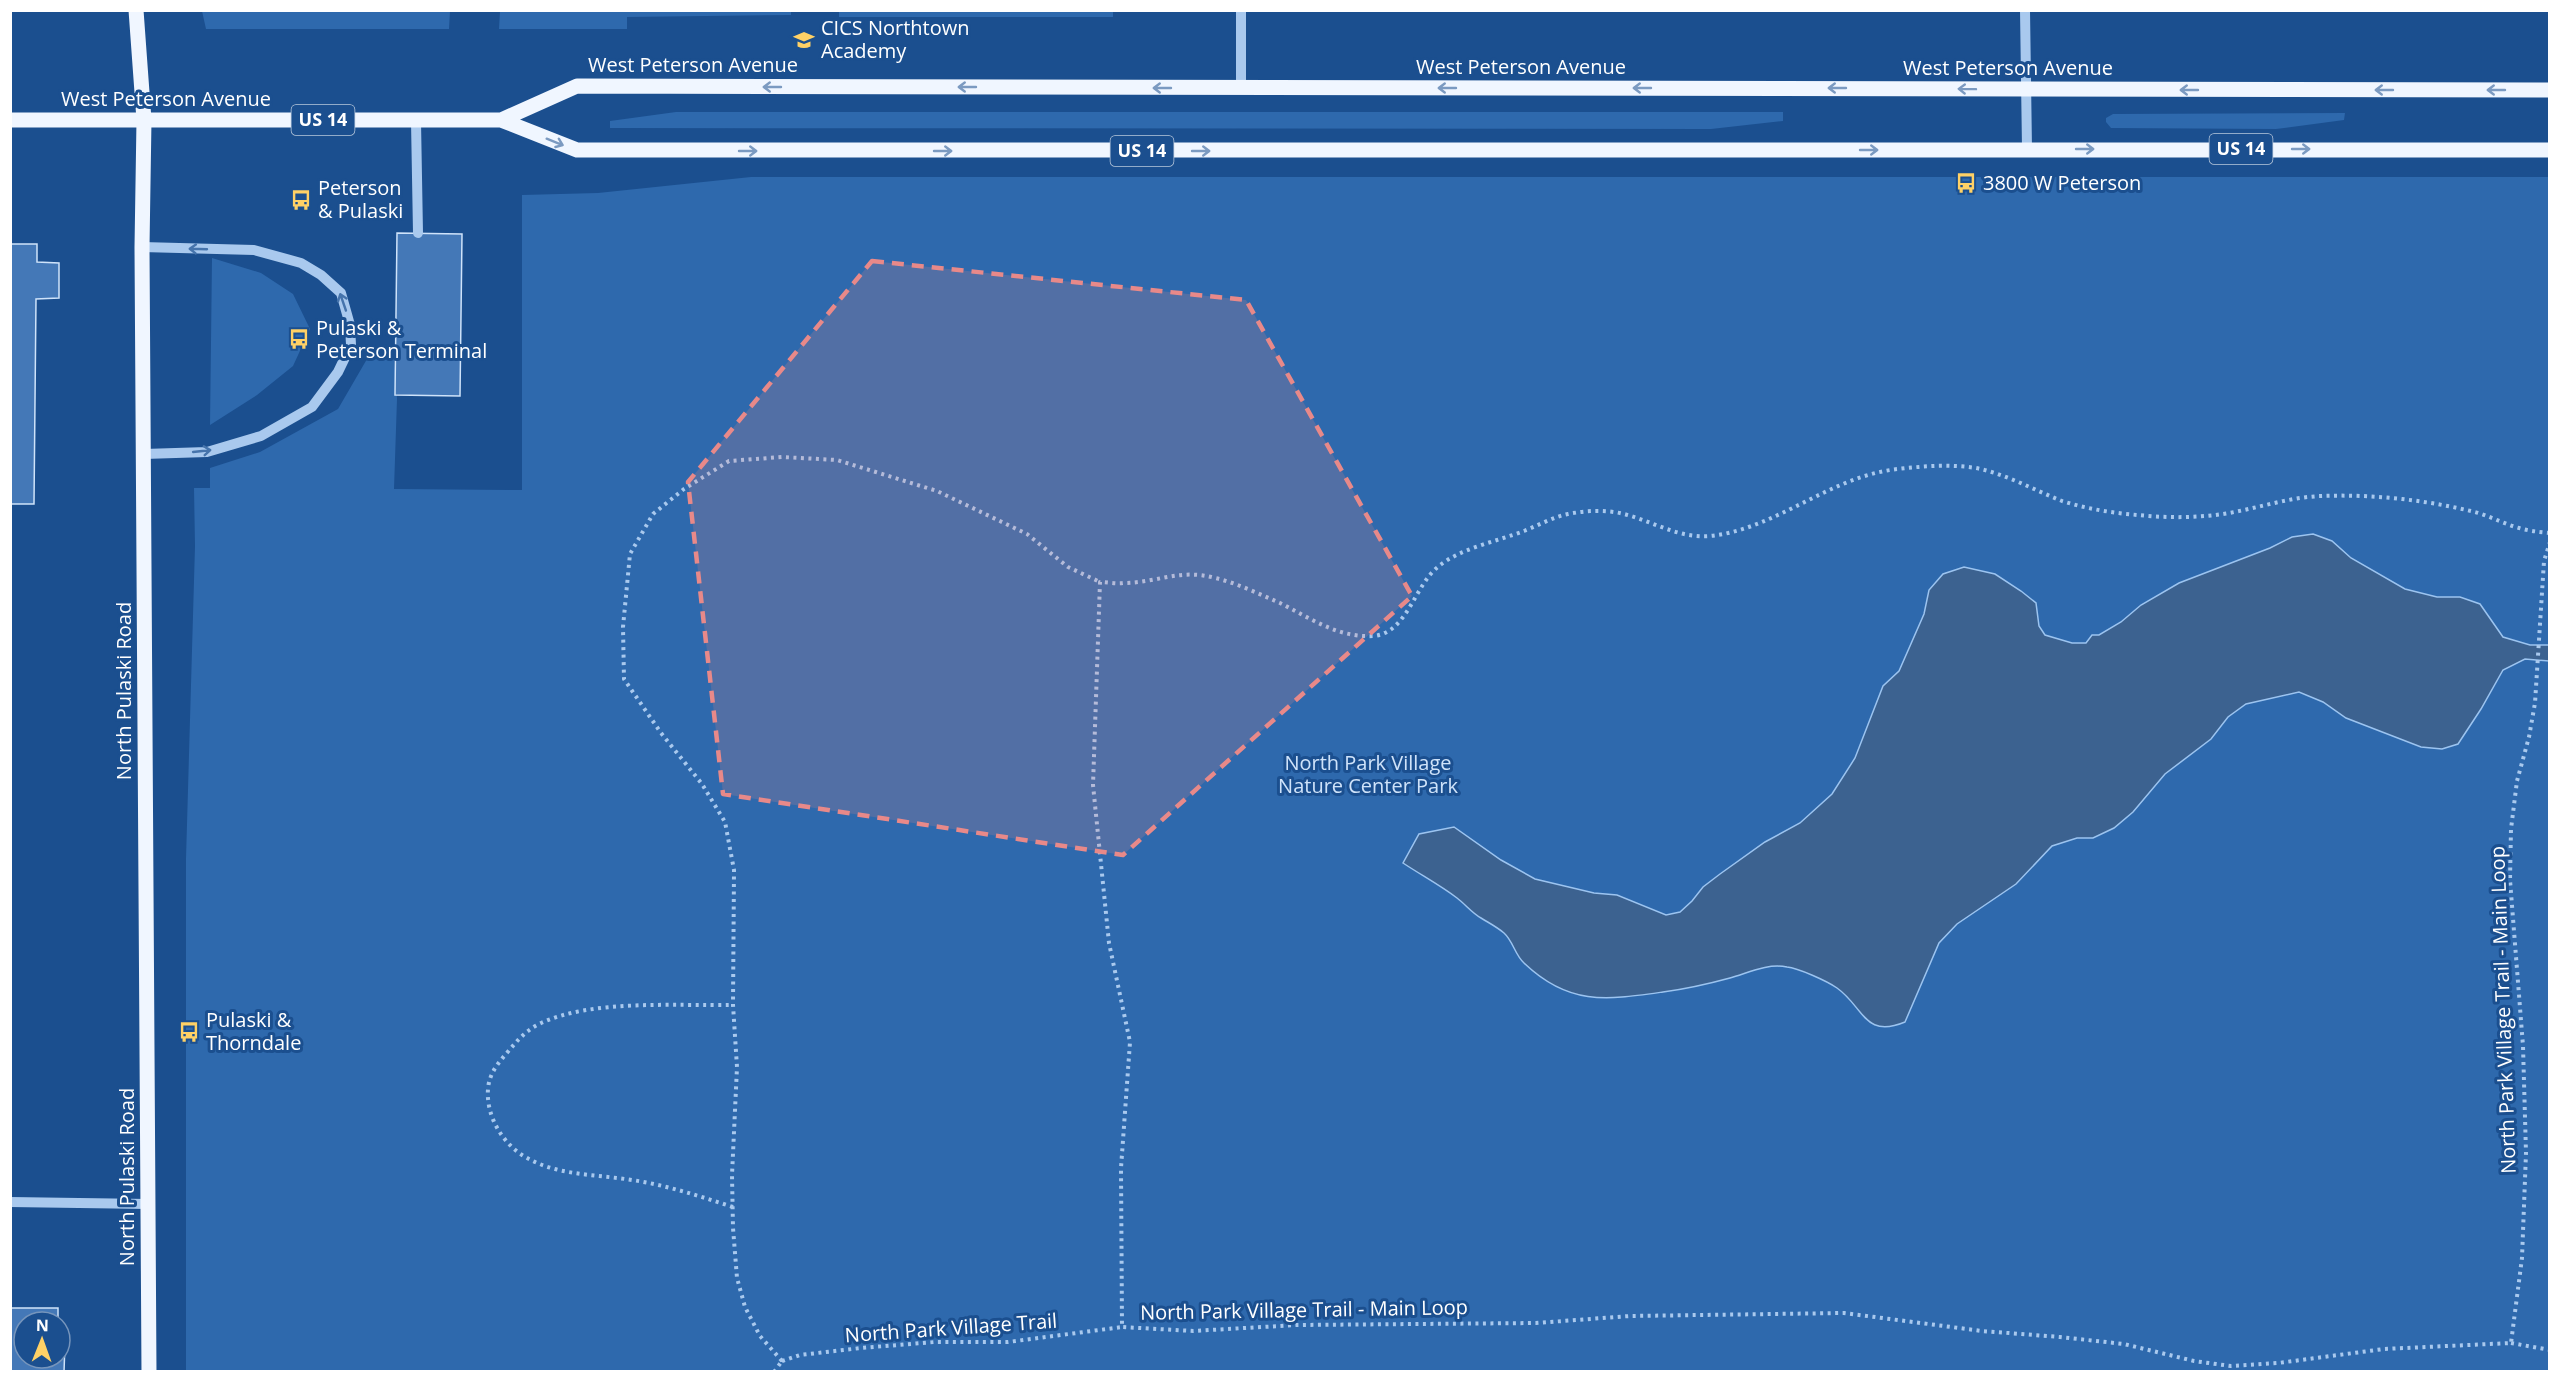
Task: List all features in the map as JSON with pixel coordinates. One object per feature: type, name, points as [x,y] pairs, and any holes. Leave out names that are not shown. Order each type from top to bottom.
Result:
[{"type":"main road","name":"North Pulaski Road","points":[[136,10],[144,120],[142,247],[149,1371]]},
{"type":"main road","name":"West Peterson Avenue","points":[[501,120],[577,86],[2550,90]]},
{"type":"main road","name":"West Peterson Avenue","points":[[10,120],[501,120],[577,150],[2550,150]]},
{"type":"lane","points":[[1240,10],[1241,88]]},
{"type":"lane","points":[[2025,10],[2026,149]]},
{"type":"lane","points":[[416,121],[418,233]]},
{"type":"lane","points":[[142,247],[254,250],[301,263],[321,275],[341,293],[351,335],[351,345],[338,372],[312,407],[261,436],[207,452],[144,454]]},
{"type":"lane","points":[[10,1202],[148,1204]]},
{"type":"path","points":[[774,1371],[782,1361],[760,1336],[745,1307],[737,1278],[733,1206],[737,1067],[733,1005],[734,870],[725,822],[702,784],[661,733],[624,679],[623,627],[630,554],[653,514],[684,489],[729,461],[782,457],[837,460],[937,491],[1027,534],[1068,567],[1100,582],[1125,584],[1193,573],[1219,579],[1277,602],[1328,628],[1353,636],[1379,635],[1398,624],[1411,607],[1420,586],[1439,566],[1462,552],[1485,546],[1561,515],[1586,510],[1616,512],[1672,532],[1697,537],[1722,535],[1755,525],[1835,486],[1869,473],[1951,465],[1979,468],[2065,502],[2103,512],[2196,516],[2223,514],[2319,495],[2363,496],[2407,500],[2478,513],[2520,528],[2550,533]]},
{"type":"path","name":"North Park Village Trail - Main Loop","points":[[1100,582],[1093,785],[1109,943],[1130,1042],[1120,1168],[1122,1327],[1193,1331],[1298,1324],[1536,1323],[1630,1316],[1844,1313],[1982,1331],[2060,1336],[2124,1344],[2231,1369],[2384,1349],[2511,1343],[2522,1258],[2526,1153],[2523,1046],[2510,880],[2511,829],[2517,781],[2535,703],[2544,561],[2550,542]]},
{"type":"path","points":[[733,1005],[611,1007],[564,1014],[538,1024],[520,1037],[488,1079],[487,1096],[497,1129],[510,1145],[523,1155],[548,1168],[675,1188],[733,1206]]},
{"type":"path","name":"North Park Village Trail","points":[[782,1361],[800,1355],[861,1348],[936,1342],[1008,1342],[1122,1327]]},
{"type":"path","points":[[2511,1343],[2550,1350]]},
{"type":"highlighted area","points":[[872,261],[1246,300],[1412,596],[1123,855],[723,794],[688,482]]},
{"type":"green space","points":[[791,10],[791,15],[627,17],[627,29],[499,29],[500,11]]},
{"type":"green space","points":[[839,10],[1113,11],[1113,17],[839,17]]},
{"type":"green space","points":[[202,11],[450,11],[449,29],[206,29]]},
{"type":"green space","points":[[676,112],[1783,112],[1783,121],[1711,129],[610,128],[610,121]]},
{"type":"green space","points":[[2345,113],[2344,120],[2276,129],[2111,128],[2106,122],[2106,118],[2113,114]]},
{"type":"green space","name":"North Park Village Nature Center Park","points":[[751,177],[2549,177],[2549,1371],[186,1372],[186,859],[195,546],[194,488],[210,488],[210,468],[260,452],[338,409],[367,359],[394,355],[397,399],[394,489],[522,490],[522,195],[598,193]]},
{"type":"green space","points":[[212,258],[261,273],[293,294],[310,329],[293,366],[257,395],[210,425]]},
{"type":"shaded area","points":[[2313,534],[2332,541],[2351,558],[2405,589],[2437,597],[2460,597],[2480,604],[2503,637],[2530,645],[2549,645],[2549,661],[2525,659],[2503,670],[2458,744],[2442,749],[2421,747],[2346,718],[2323,702],[2299,692],[2246,704],[2228,717],[2211,739],[2165,774],[2133,812],[2114,828],[2093,838],[2077,838],[2052,846],[2016,884],[1957,924],[1939,943],[1905,1022],[1881,1027],[1873,1024],[1837,988],[1812,975],[1780,966],[1758,969],[1697,986],[1643,995],[1606,998],[1573,993],[1541,977],[1521,960],[1504,933],[1478,916],[1451,893],[1403,863],[1419,834],[1454,827],[1501,860],[1535,879],[1594,893],[1617,895],[1666,915],[1680,912],[1703,887],[1765,842],[1800,823],[1832,794],[1855,758],[1883,686],[1899,671],[1924,614],[1929,590],[1943,574],[1964,567],[1995,574],[2036,603],[2039,626],[2045,635],[2072,643],[2086,643],[2092,635],[2099,635],[2121,622],[2141,605],[2179,583],[2270,548],[2292,537]]},
{"type":"building","points":[[397,233],[462,234],[460,396],[395,395]]},
{"type":"building","points":[[10,244],[37,244],[37,262],[59,263],[59,298],[36,299],[34,504],[10,504]]},
{"type":"building","points":[[10,1308],[58,1308],[58,1310],[12,1310],[12,1370],[64,1370],[64,1372],[10,1372]]},
{"type":"place","name":"CICS Northtown Academy","points":[[804,40]]},
{"type":"place","name":"3800 W Peterson","points":[[1966,183]]},
{"type":"place","name":"Peterson & Pulaski","points":[[301,200]]},
{"type":"place","name":"Pulaski & Peterson Terminal","points":[[299,339]]},
{"type":"place","name":"Pulaski & Thorndale","points":[[189,1032]]}]
